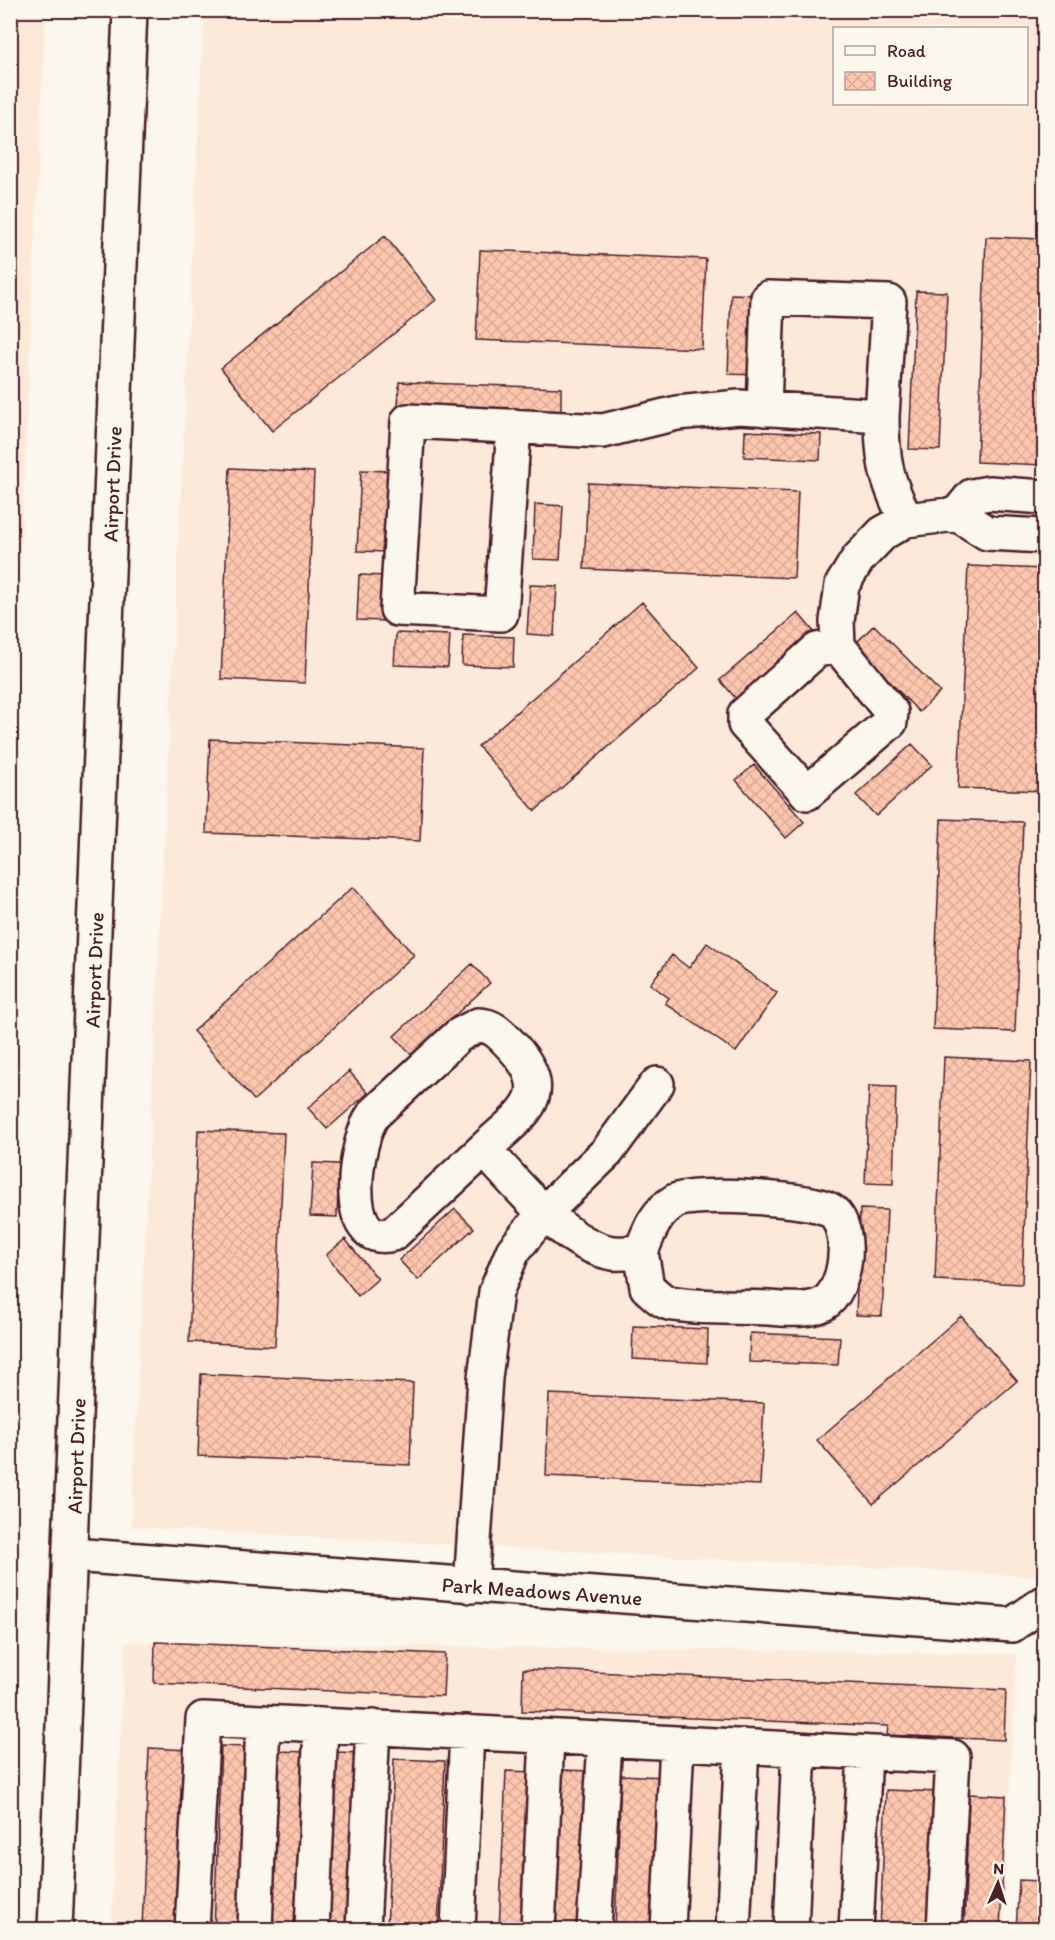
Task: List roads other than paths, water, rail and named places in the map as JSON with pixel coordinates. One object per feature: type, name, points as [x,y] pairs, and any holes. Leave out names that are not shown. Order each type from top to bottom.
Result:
[{"type":"main road","name":"Airport Drive","points":[[55,1929],[72,1555],[130,10]]},
{"type":"main road","points":[[764,409],[768,298],[889,302],[882,454],[888,484],[906,520]]},
{"type":"main road","points":[[514,426],[501,614],[397,609],[408,422],[514,426],[603,431],[677,413],[739,407],[882,416]]},
{"type":"main road","points":[[957,514],[972,496],[989,494],[1044,496]]},
{"type":"main road","points":[[838,645],[817,650],[745,714],[745,724],[807,794],[890,722],[891,712],[838,645],[837,621],[842,585],[858,559],[883,532],[906,520],[957,514],[987,533],[1044,536]]},
{"type":"main road","points":[[478,1025],[496,1030],[530,1067],[534,1086],[528,1108],[484,1149],[393,1234],[374,1235],[365,1227],[359,1215],[357,1203],[361,1140],[366,1125],[374,1114],[459,1035],[478,1025]]},
{"type":"main road","points":[[471,1586],[485,1378],[496,1292],[513,1251],[545,1212],[607,1152],[657,1084]]},
{"type":"main road","points":[[484,1149],[545,1212],[576,1238],[612,1253],[641,1252]]},
{"type":"main road","points":[[724,1196],[813,1203],[832,1211],[844,1229],[844,1266],[836,1294],[821,1305],[795,1309],[667,1302],[647,1287],[641,1252],[650,1228],[660,1211],[678,1199],[724,1196]]},
{"type":"main road","name":"Park Meadows Avenue","points":[[72,1555],[1012,1625],[1044,1603]]},
{"type":"main road","points":[[192,1929],[203,1719],[953,1757],[944,1929]]},
{"type":"main road","points":[[255,1929],[263,1722]]},
{"type":"main road","points":[[312,1929],[321,1725]]},
{"type":"main road","points":[[363,1929],[373,1728]]},
{"type":"main road","points":[[458,1929],[467,1732]]},
{"type":"main road","points":[[538,1929],[547,1737]]},
{"type":"main road","points":[[594,1929],[605,1740]]},
{"type":"main road","points":[[668,1929],[677,1743]]},
{"type":"main road","points":[[733,1929],[742,1746]]},
{"type":"main road","points":[[791,1929],[799,1749]]},
{"type":"main road","points":[[856,1929],[865,1753]]}]
